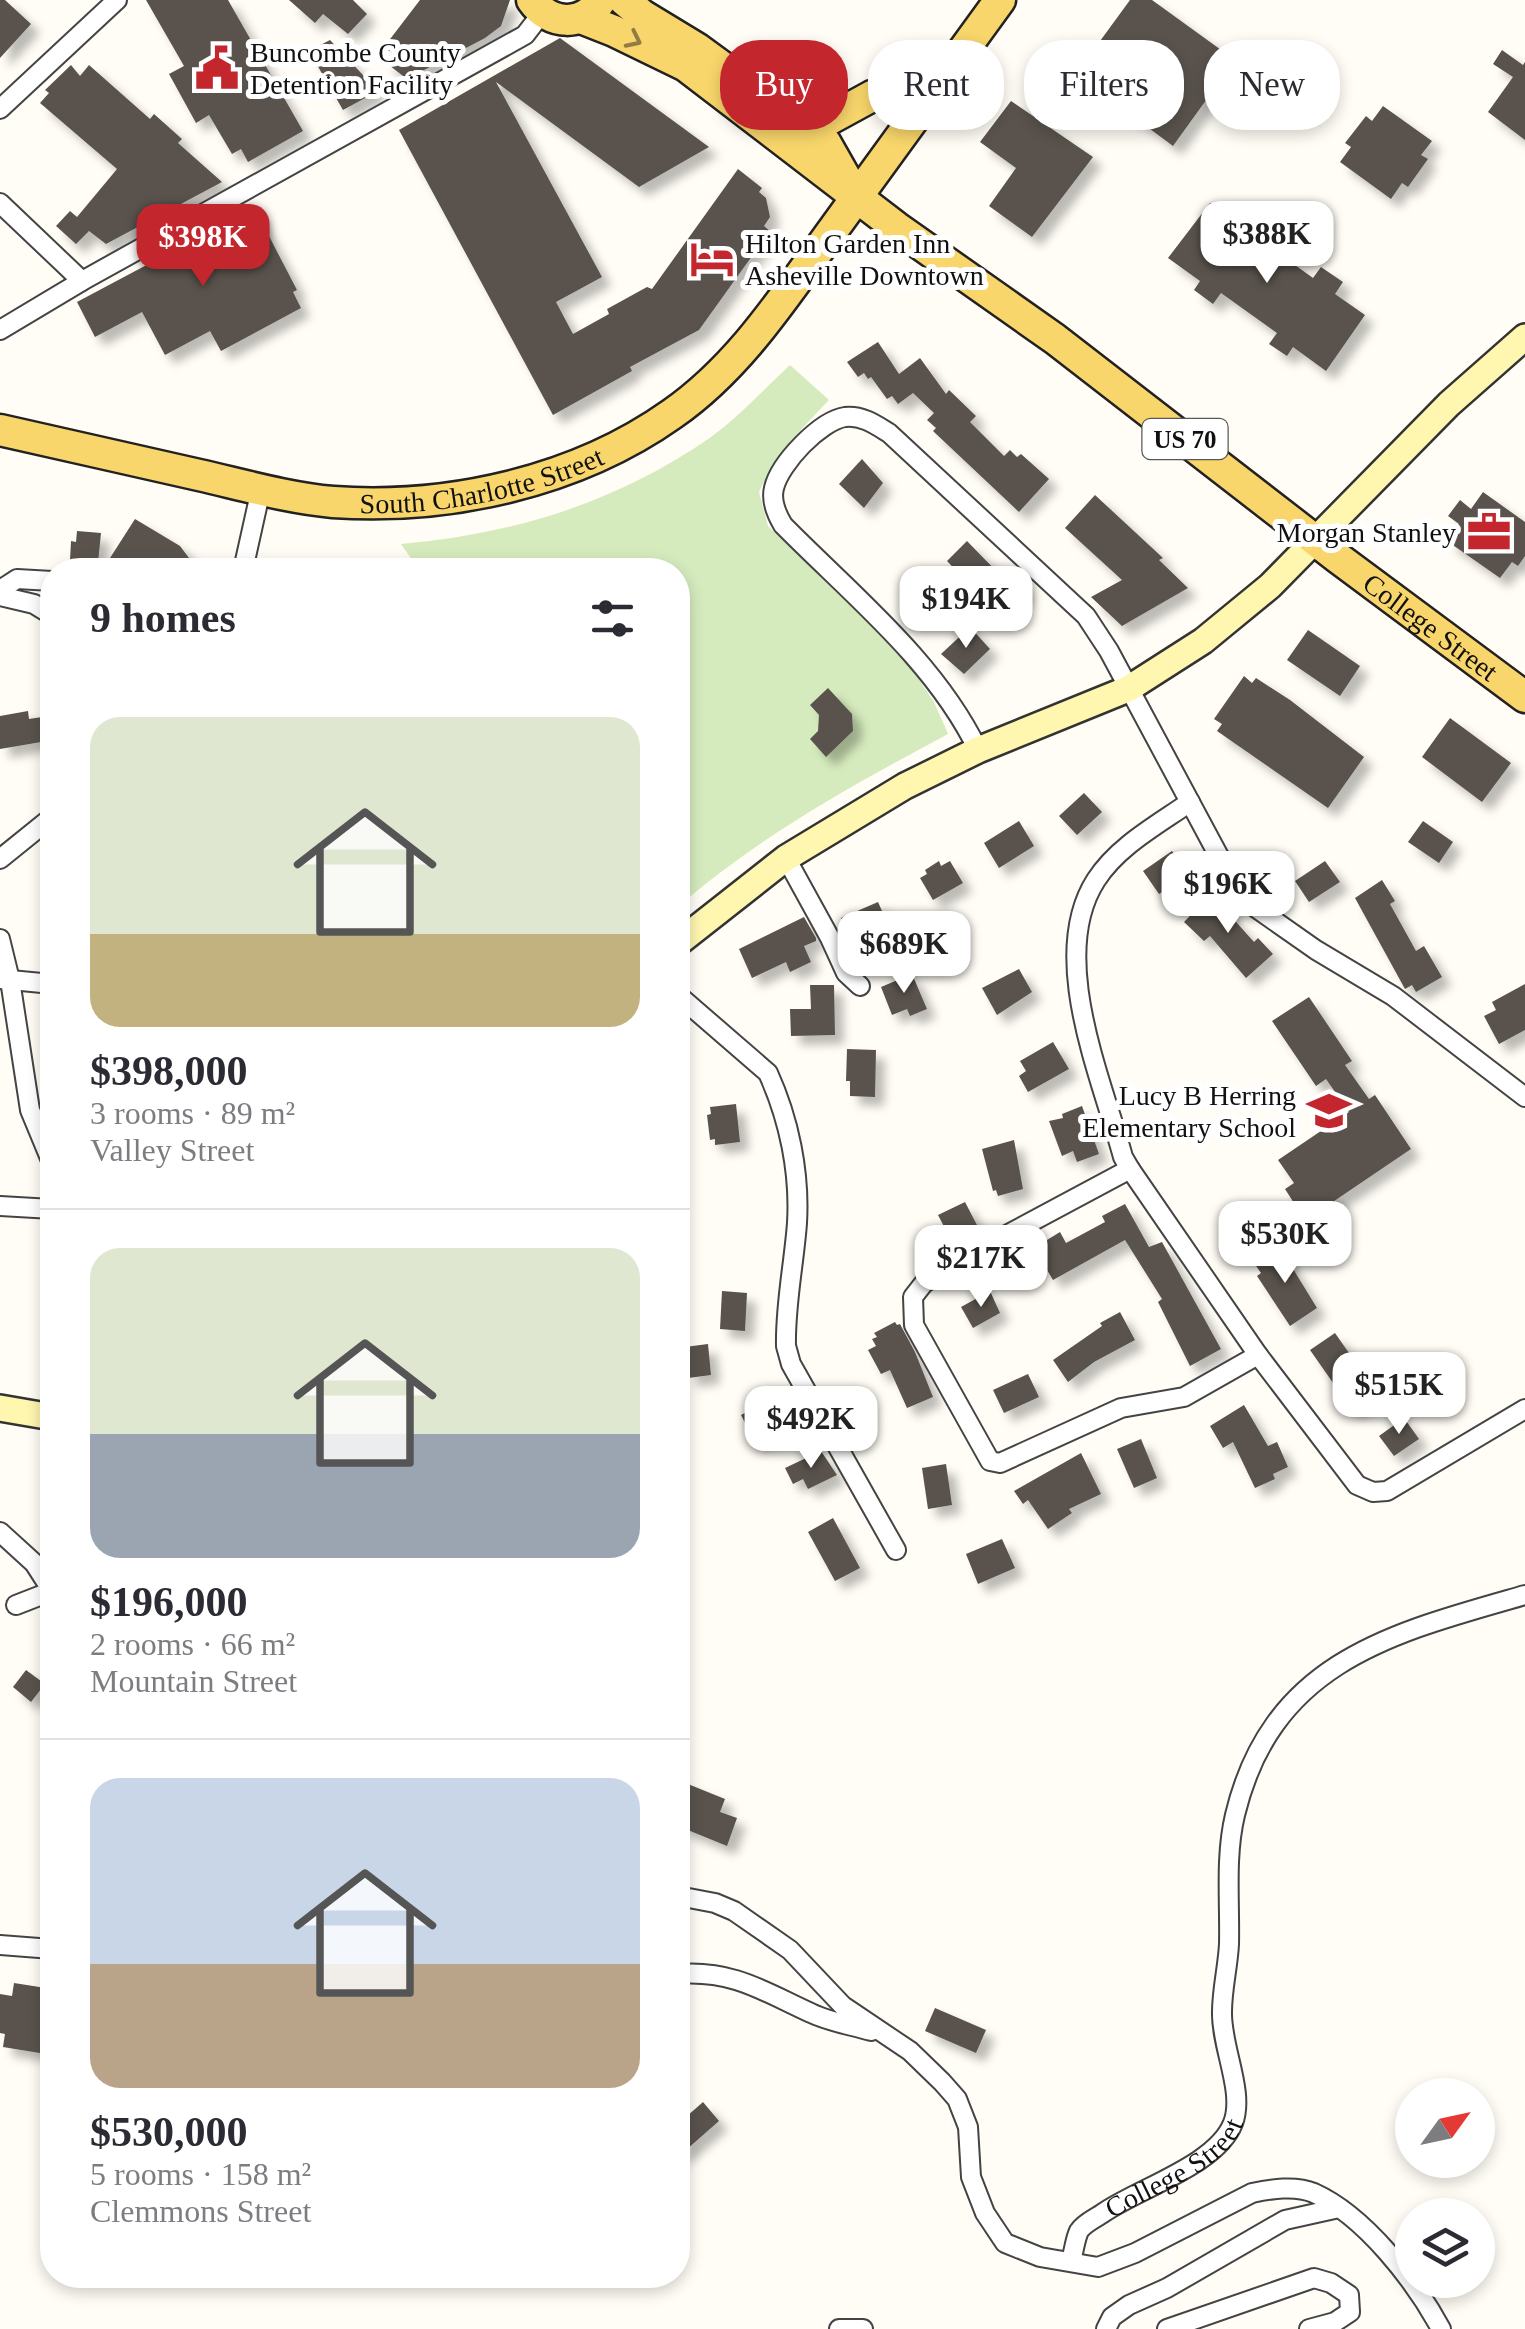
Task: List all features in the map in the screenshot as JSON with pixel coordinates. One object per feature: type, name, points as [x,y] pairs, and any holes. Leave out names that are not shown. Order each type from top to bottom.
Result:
[{"type":"main road","name":"College Street","points":[[624,0],[720,68]]},
{"type":"main road","name":"South Charlotte Street","points":[[971,40],[1000,0]]},
{"type":"main road","name":"College Street","points":[[537,6],[561,20],[591,9],[614,31],[686,66],[857,197],[1055,339],[1525,697]]},
{"type":"main road","name":"College Street","points":[[808,130],[825,142],[857,197]]},
{"type":"main road","name":"South Charlotte Street","points":[[0,430],[261,490],[331,502],[397,503],[484,492],[588,461],[672,415],[732,362],[905,130]]},
{"type":"main road","points":[[690,934],[786,858],[905,786],[978,750],[1128,689],[1203,641],[1270,586],[1449,404],[1525,337]]},
{"type":"main road","points":[[0,1408],[40,1414]]},
{"type":"street","points":[[0,109],[118,0]]},
{"type":"street","points":[[0,330],[525,35],[537,6]]},
{"type":"street","points":[[0,203],[82,281]]},
{"type":"street","points":[[978,750],[964,720],[928,671],[783,525],[776,513],[774,488],[791,456],[818,430],[844,417],[864,418],[889,433],[1086,616],[1248,903],[1392,996],[1525,1098]]},
{"type":"street","points":[[246,558],[261,490]]},
{"type":"street","points":[[0,593],[17,579],[40,580]]},
{"type":"street","points":[[0,593],[40,608]]},
{"type":"street","points":[[1190,802],[1113,859],[1094,882],[1079,932],[1079,998],[1123,1157],[1258,1355],[1357,1486],[1387,1492],[1525,1409]]},
{"type":"street","points":[[0,859],[40,827]]},
{"type":"street","points":[[786,858],[846,973],[860,986]]},
{"type":"street","points":[[0,939],[30,1110],[40,1134]]},
{"type":"street","points":[[5,979],[40,983]]},
{"type":"street","points":[[690,1005],[768,1073],[776,1091],[789,1130],[798,1199],[786,1346],[791,1364],[896,1550]]},
{"type":"street","points":[[1130,1169],[924,1283],[913,1297],[914,1324],[990,1461],[1000,1463],[1121,1408],[1184,1397],[1258,1355]]},
{"type":"street","points":[[0,1206],[40,1208]]},
{"type":"street","points":[[0,1532],[40,1572]]},
{"type":"street","name":"College Street","points":[[1441,2329],[1411,2280],[1368,2234],[1339,2208],[1311,2192],[1272,2189],[1252,2193],[1135,2253],[1098,2267],[1071,2260],[1079,2232],[1087,2224],[1211,2152],[1234,2121],[1235,2080],[1225,2053],[1222,2011],[1229,1946],[1228,1867],[1234,1815],[1254,1760],[1278,1718],[1323,1672],[1378,1641],[1525,1594]]},
{"type":"street","points":[[16,1605],[40,1596]]},
{"type":"street","points":[[690,1898],[734,1911],[790,1950],[843,2006],[910,2051],[957,2100],[968,2127],[970,2177],[984,2212],[1005,2243],[1040,2258],[1071,2260]]},
{"type":"street","points":[[0,1944],[40,1949]]},
{"type":"street","points":[[690,1973],[766,1989],[814,2015],[887,2036]]},
{"type":"street","points":[[1106,2329],[1112,2316],[1285,2220],[1339,2208]]},
{"type":"street","points":[[1166,2329],[1314,2278],[1332,2282],[1350,2295],[1350,2312],[1335,2322],[1309,2329]]},
{"type":"street","points":[[839,2329],[864,2329]]},
{"type":"green space","points":[[790,365],[829,400],[781,454],[759,492],[768,526],[851,604],[911,668],[934,702],[948,734],[842,792],[741,857],[690,897],[690,558],[411,558],[401,544],[484,532],[563,512],[675,460],[742,411]]},
{"type":"building","points":[[0,0],[5,0],[31,24],[0,58]]},
{"type":"building","points":[[146,0],[228,0],[303,131],[248,162],[241,149],[232,154],[209,115],[196,123],[169,74],[184,66]]},
{"type":"building","points":[[289,0],[353,0],[367,14],[348,34],[323,14],[315,23]]},
{"type":"building","points":[[420,0],[510,0],[501,26],[407,79],[385,62],[392,53],[384,47]]},
{"type":"building","points":[[1130,0],[1152,0],[1207,40],[1204,40],[1204,103],[1173,146],[1151,130],[1184,130],[1184,40],[1101,40]]},
{"type":"building","points":[[560,38],[709,147],[639,187],[496,82],[602,277],[556,302],[573,334],[609,314],[607,309],[647,287],[652,289],[738,169],[762,188],[759,192],[766,198],[770,217],[764,226],[770,231],[699,330],[553,415],[399,130]]},
{"type":"building","points":[[330,40],[378,91],[343,110],[309,51]]},
{"type":"building","points":[[1502,50],[1523,65],[1525,62],[1525,140],[1488,112],[1513,77],[1493,64]]},
{"type":"building","points":[[71,65],[80,76],[89,65],[150,119],[154,114],[182,139],[178,143],[222,182],[106,244],[89,231],[76,244],[56,226],[70,211],[77,217],[117,169],[40,103],[49,93],[45,90]]},
{"type":"building","points":[[1011,101],[1024,110],[1024,130],[1053,130],[1093,157],[1032,237],[989,206],[1016,168],[980,142],[989,130],[1004,130],[1004,110]]},
{"type":"building","points":[[1383,106],[1432,141],[1421,155],[1428,159],[1408,187],[1402,183],[1391,199],[1340,162],[1351,147],[1345,143],[1366,116],[1372,121]]},
{"type":"building","points":[[1210,203],[1240,225],[1248,214],[1268,229],[1260,240],[1313,278],[1321,267],[1343,282],[1335,294],[1365,315],[1326,371],[1293,347],[1287,356],[1269,344],[1277,333],[1221,293],[1213,304],[1194,290],[1200,281],[1168,258]]},
{"type":"building","points":[[248,211],[251,216],[257,213],[297,290],[293,292],[301,308],[221,351],[210,331],[165,355],[142,312],[95,337],[77,302]]},
{"type":"building","points":[[878,342],[899,374],[920,358],[946,394],[949,390],[976,416],[970,422],[1004,456],[1010,450],[1017,457],[1021,454],[1049,479],[1019,512],[933,431],[936,428],[927,420],[934,413],[913,393],[898,404],[892,396],[887,399],[871,377],[868,379],[864,373],[858,377],[847,362]]},
{"type":"building","points":[[862,459],[883,483],[864,508],[839,484]]},
{"type":"building","name":"Morgan Stanley","points":[[1483,492],[1525,522],[1525,556],[1518,566],[1512,562],[1500,578],[1447,541],[1459,524],[1448,516],[1460,500],[1471,509]]},
{"type":"building","points":[[1095,495],[1163,558],[1159,560],[1188,588],[1122,626],[1091,597],[1122,580],[1065,528]]},
{"type":"building","points":[[135,519],[180,546],[189,558],[110,558]]},
{"type":"building","points":[[77,531],[101,533],[98,558],[70,558],[71,541],[76,542]]},
{"type":"building","points":[[967,541],[1002,577],[1008,571],[1026,590],[1004,611],[973,578],[968,583],[947,561]]},
{"type":"building","points":[[970,627],[990,649],[964,674],[941,654]]},
{"type":"building","points":[[1308,630],[1360,666],[1340,696],[1287,660]]},
{"type":"building","points":[[1244,676],[1252,683],[1256,678],[1290,700],[1364,757],[1328,808],[1217,731],[1222,724],[1214,719]]},
{"type":"building","points":[[828,688],[852,714],[853,731],[826,757],[810,739],[818,731],[819,715],[810,705]]},
{"type":"building","points":[[28,711],[29,719],[40,717],[40,742],[0,749],[0,716]]},
{"type":"building","points":[[1450,718],[1511,763],[1482,802],[1422,757]]},
{"type":"building","points":[[1084,793],[1102,812],[1077,835],[1059,816]]},
{"type":"building","points":[[1019,821],[1034,846],[999,868],[984,843]]},
{"type":"building","points":[[1423,821],[1453,842],[1439,863],[1408,842]]},
{"type":"building","points":[[1172,851],[1182,864],[1174,869],[1181,879],[1159,894],[1143,871]]},
{"type":"building","points":[[939,861],[941,866],[950,861],[963,883],[933,900],[920,878]]},
{"type":"building","points":[[1325,861],[1340,882],[1309,902],[1295,881]]},
{"type":"building","points":[[1382,880],[1395,901],[1390,904],[1416,951],[1424,946],[1442,977],[1416,992],[1412,985],[1405,989],[1355,898]]},
{"type":"building","points":[[1211,894],[1254,942],[1258,938],[1273,954],[1246,978],[1210,936],[1204,941],[1184,922]]},
{"type":"building","points":[[878,902],[887,922],[850,939],[841,918]]},
{"type":"building","points":[[804,917],[816,938],[804,946],[811,962],[790,972],[786,962],[752,978],[739,949]]},
{"type":"building","points":[[1019,969],[1032,992],[997,1015],[982,988]]},
{"type":"building","points":[[912,974],[927,1009],[910,1016],[907,1009],[892,1015],[881,987]]},
{"type":"building","points":[[1525,984],[1525,1030],[1499,1044],[1484,1016],[1496,1010],[1492,1002]]},
{"type":"building","points":[[810,985],[834,985],[835,1035],[791,1036],[790,1009],[811,1009]]},
{"type":"building","points":[[1309,997],[1352,1061],[1345,1065],[1369,1099],[1375,1095],[1411,1149],[1315,1214],[1311,1208],[1301,1214],[1285,1189],[1294,1183],[1278,1160],[1349,1112],[1326,1079],[1316,1086],[1272,1021]]},
{"type":"building","points":[[1053,1042],[1069,1069],[1028,1092],[1019,1076],[1026,1071],[1020,1061]]},
{"type":"building","points":[[847,1049],[876,1050],[875,1097],[850,1096],[850,1081],[846,1081]]},
{"type":"building","points":[[736,1104],[740,1142],[715,1145],[715,1139],[710,1140],[710,1107]]},
{"type":"building","points":[[1082,1106],[1099,1154],[1077,1162],[1073,1151],[1062,1156],[1049,1121],[1063,1118],[1062,1114]]},
{"type":"building","points":[[1014,1140],[1023,1189],[998,1196],[993,1191],[982,1149]]},
{"type":"building","points":[[965,1202],[978,1227],[951,1240],[938,1215]]},
{"type":"building","points":[[1125,1204],[1149,1247],[1162,1242],[1221,1349],[1190,1366],[1158,1302],[1162,1299],[1125,1240],[1053,1280],[1034,1248],[1060,1232],[1066,1243],[1105,1222],[1102,1216]]},
{"type":"building","points":[[1279,1246],[1317,1308],[1290,1326],[1257,1276],[1261,1273],[1254,1263]]},
{"type":"building","points":[[722,1291],[747,1293],[745,1331],[720,1329]]},
{"type":"building","points":[[990,1291],[1000,1313],[973,1328],[961,1307]]},
{"type":"building","points":[[1120,1312],[1135,1340],[1094,1362],[1068,1382],[1053,1360]]},
{"type":"building","points":[[895,1322],[900,1324],[915,1352],[933,1397],[907,1408],[890,1370],[881,1374],[868,1350],[876,1346],[874,1333]]},
{"type":"building","points":[[1335,1333],[1377,1393],[1352,1410],[1310,1350]]},
{"type":"building","points":[[708,1344],[711,1375],[690,1378],[690,1346]]},
{"type":"building","points":[[1028,1374],[1039,1397],[1004,1413],[993,1390]]},
{"type":"building","points":[[764,1403],[778,1430],[755,1442],[741,1415]]},
{"type":"building","points":[[1244,1405],[1268,1446],[1277,1442],[1288,1467],[1273,1474],[1275,1479],[1255,1488],[1233,1442],[1223,1448],[1210,1426]]},
{"type":"building","points":[[1404,1418],[1419,1439],[1394,1456],[1379,1436]]},
{"type":"building","points":[[1141,1439],[1157,1478],[1134,1488],[1117,1449]]},
{"type":"building","points":[[821,1451],[837,1475],[808,1489],[803,1479],[793,1484],[785,1468]]},
{"type":"building","points":[[1081,1453],[1101,1494],[1069,1509],[1072,1513],[1048,1529],[1028,1500],[1023,1504],[1014,1491]]},
{"type":"building","points":[[946,1464],[952,1505],[928,1509],[922,1468]]},
{"type":"building","points":[[833,1518],[860,1568],[835,1581],[808,1532]]},
{"type":"building","points":[[1002,1539],[1015,1568],[978,1584],[966,1554]]},
{"type":"building","points":[[26,1670],[40,1680],[40,1690],[31,1702],[13,1687]]},
{"type":"building","points":[[690,1785],[725,1799],[720,1812],[737,1818],[727,1846],[690,1831]]},
{"type":"building","points":[[14,1983],[40,1987],[40,2053],[3,2047],[0,1994],[12,1996]]},
{"type":"building","points":[[935,2008],[986,2030],[976,2053],[925,2031]]},
{"type":"building","points":[[703,2102],[719,2121],[690,2146],[690,2113]]},
{"type":"place","name":"Buncombe County Detention Facility","points":[[217,68]]},
{"type":"place","name":"Hilton Garden Inn Asheville Downtown","points":[[712,259]]},
{"type":"place","name":"Morgan Stanley","points":[[1489,532]]},
{"type":"place","name":"Lucy B Herring Elementary School","points":[[1329,1111]]}]
